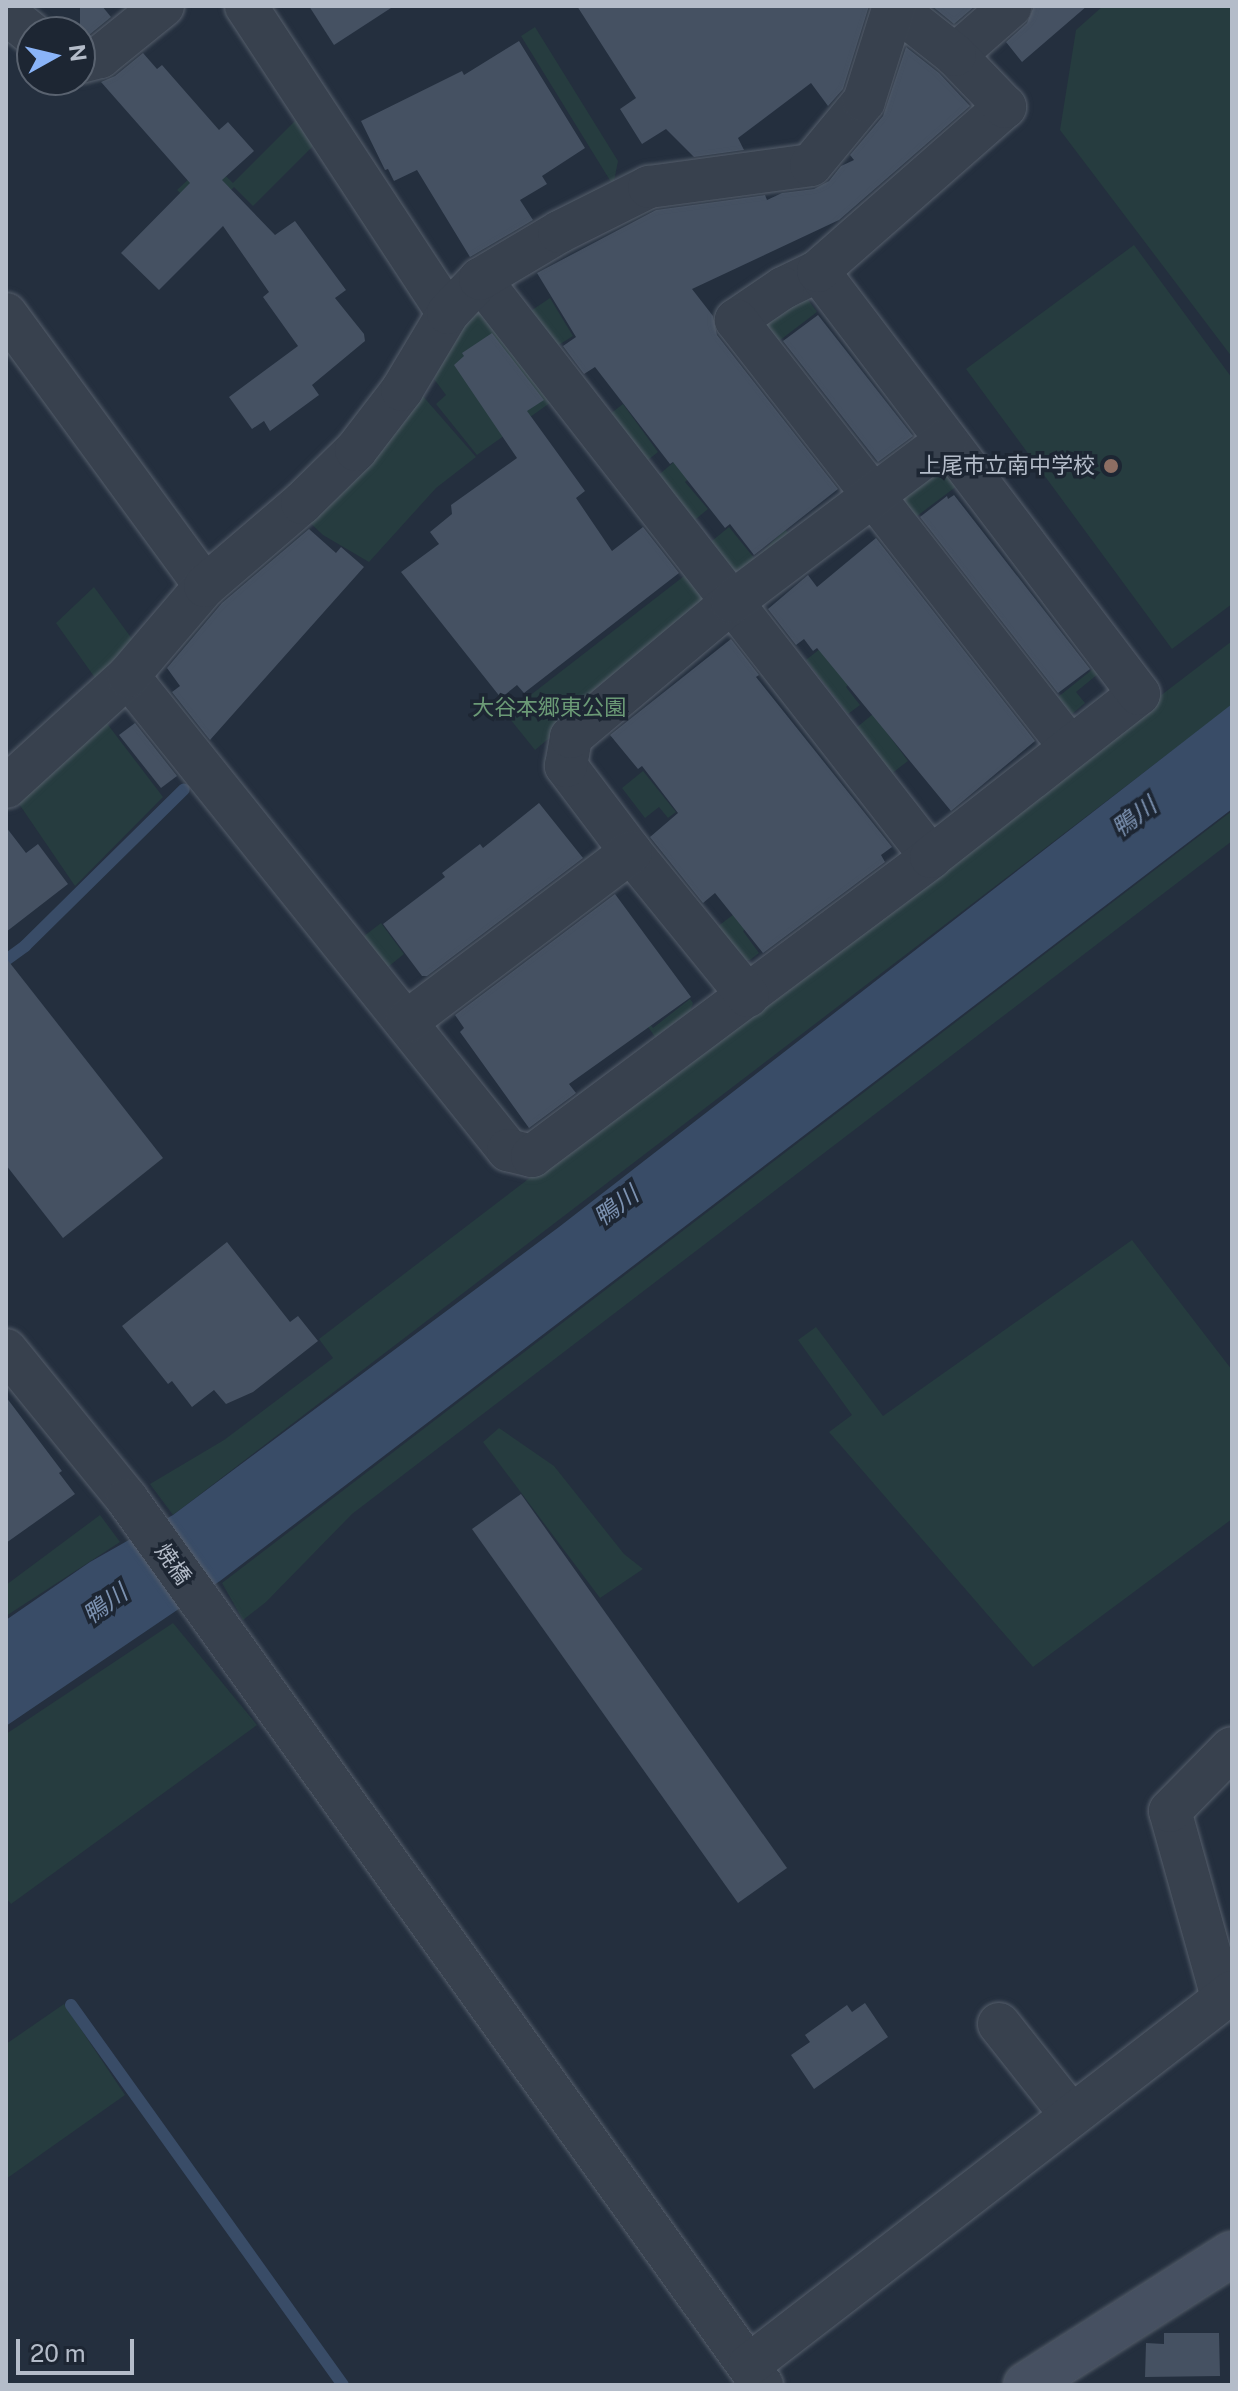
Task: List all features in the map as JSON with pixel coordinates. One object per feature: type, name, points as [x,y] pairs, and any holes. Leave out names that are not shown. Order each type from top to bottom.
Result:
[{"type":"street","points":[[96,58],[163,6]]},
{"type":"street","points":[[246,6],[448,313]]},
{"type":"street","points":[[955,55],[1011,6]]},
{"type":"street","points":[[6,787],[128,676],[205,586],[302,503],[356,450],[402,390],[448,313],[480,279],[559,232],[649,187],[811,165],[864,101],[894,7],[955,55],[1005,107],[818,271],[783,288],[736,320],[1070,747]]},
{"type":"street","points":[[128,676],[508,1150],[532,1156],[931,857],[1139,694],[818,271]]},
{"type":"street","points":[[480,279],[931,857]]},
{"type":"street","points":[[6,314],[205,586]]},
{"type":"street","points":[[748,996],[566,766],[571,737],[732,602],[946,441]]},
{"type":"street","points":[[406,1022],[631,852]]},
{"type":"street","name":"焼橋","points":[[6,1350],[127,1499],[756,2375]]},
{"type":"street","points":[[756,2375],[1071,2115],[1227,1995],[1170,1811],[1232,1748]]},
{"type":"street","points":[[999,2024],[1071,2115]]},
{"type":"street","points":[[1026,2385],[1232,2254]]},
{"type":"green space","points":[[1103,6],[1232,6],[1232,357],[1060,130],[1076,30]]},
{"type":"green space","points":[[535,27],[618,161],[614,181],[611,182],[521,36]]},
{"type":"green space","points":[[296,120],[313,146],[253,206],[234,187],[205,216],[177,190],[209,160],[233,183]]},
{"type":"green space","points":[[1134,245],[1232,378],[1232,604],[1172,649],[966,369]]},
{"type":"green space","points":[[806,297],[817,312],[775,344],[760,322]]},
{"type":"green space","points":[[550,298],[573,336],[549,351],[522,317]]},
{"type":"green space","points":[[484,302],[554,400],[477,455],[436,404],[446,395],[434,379],[467,310]]},
{"type":"green space","points":[[421,394],[476,457],[436,488],[369,562],[323,535],[305,518]]},
{"type":"green space","points":[[623,404],[658,452],[643,464],[606,417]]},
{"type":"green space","points":[[675,461],[689,478],[685,482],[708,509],[691,523],[655,478]]},
{"type":"green space","points":[[943,470],[957,486],[913,519],[903,505],[906,490],[925,476]]},
{"type":"green space","points":[[729,527],[755,559],[785,529],[793,539],[746,577],[731,575],[707,545]]},
{"type":"green space","name":"大谷本郷東公園","points":[[688,573],[712,603],[535,750],[506,714]]},
{"type":"green space","points":[[94,587],[135,643],[98,682],[56,623]]},
{"type":"green space","points":[[1232,641],[1232,705],[173,1515],[150,1484],[224,1440],[333,1358],[319,1339]]},
{"type":"green space","points":[[821,648],[849,684],[846,687],[860,705],[848,714],[806,660]]},
{"type":"green space","points":[[1093,669],[1098,674],[1076,692],[1085,703],[1072,714],[1058,697]]},
{"type":"green space","points":[[873,714],[908,761],[891,774],[856,728]]},
{"type":"green space","points":[[102,717],[163,797],[75,886],[15,798]]},
{"type":"green space","points":[[643,771],[676,812],[668,818],[659,807],[645,818],[622,788]]},
{"type":"green space","points":[[1232,811],[1232,841],[352,1514],[266,1602],[243,1620],[222,1583]]},
{"type":"green space","points":[[751,901],[763,917],[743,931],[759,953],[750,960],[742,960],[717,927]]},
{"type":"green space","points":[[381,923],[404,954],[383,971],[359,940]]},
{"type":"green space","points":[[614,976],[653,1028],[690,999],[693,1003],[690,1011],[655,1037]]},
{"type":"green space","points":[[1132,1240],[1232,1370],[1232,1519],[1033,1667],[829,1432],[852,1415],[798,1340],[816,1327],[883,1416]]},
{"type":"green space","points":[[499,1428],[554,1466],[624,1554],[643,1569],[600,1598],[483,1442]]},
{"type":"green space","points":[[100,1515],[120,1542],[6,1616],[6,1585]]},
{"type":"green space","points":[[173,1623],[257,1725],[11,1904],[6,1898],[6,1734]]},
{"type":"green space","points":[[64,2004],[125,2095],[6,2179],[6,2044]]},
{"type":"water","name":"鴨川","points":[[1232,704],[1232,809],[220,1581],[6,1726],[6,1620],[90,1562],[173,1515],[559,1227]]},
{"type":"building","points":[[80,6],[102,6],[111,17],[96,29],[96,16],[80,16]]},
{"type":"building","points":[[309,6],[394,6],[334,45]]},
{"type":"building","points":[[577,6],[869,6],[843,89],[828,106],[811,83],[738,138],[744,150],[694,157],[666,129],[642,144],[620,109],[636,98]]},
{"type":"building","points":[[932,6],[975,6],[954,24]]},
{"type":"building","points":[[1034,6],[1087,6],[1022,62],[1006,42],[1027,23]]},
{"type":"building","points":[[519,41],[585,148],[542,176],[547,184],[520,200],[533,220],[470,257],[417,170],[394,181],[388,169],[385,170],[361,121],[462,71],[464,75]]},
{"type":"building","points":[[906,47],[939,73],[970,106],[839,220],[692,289],[713,316],[717,335],[838,489],[754,555],[730,524],[725,528],[673,462],[670,464],[595,367],[584,374],[563,346],[576,337],[537,273],[656,210],[765,195],[767,200],[782,193],[814,189],[829,181],[841,166],[854,160],[850,155],[883,116]]},
{"type":"building","points":[[143,53],[157,69],[162,65],[219,130],[228,122],[254,151],[222,180],[275,235],[295,221],[346,290],[335,298],[364,334],[365,341],[312,385],[319,395],[270,431],[264,421],[252,429],[229,397],[298,346],[263,297],[269,292],[223,226],[159,290],[121,253],[190,183],[101,82],[115,76]]},
{"type":"building","points":[[818,315],[913,436],[878,462],[783,341]]},
{"type":"building","points":[[492,333],[544,400],[527,411],[585,491],[576,498],[612,551],[643,527],[679,573],[524,693],[517,685],[501,698],[401,572],[439,544],[430,532],[452,514],[451,505],[517,458],[454,365],[464,356],[462,353]]},
{"type":"building","points":[[954,495],[1090,669],[1058,693],[920,517],[947,496],[948,499]]},
{"type":"building","points":[[309,529],[336,553],[341,547],[364,567],[210,740],[172,692],[180,686],[167,668],[222,603]]},
{"type":"building","points":[[876,538],[1035,741],[951,811],[817,648],[813,651],[804,639],[796,645],[768,609],[808,575],[817,587]]},
{"type":"building","points":[[731,639],[759,675],[756,677],[892,847],[881,855],[885,862],[763,953],[715,893],[703,903],[650,837],[678,813],[642,766],[638,769],[610,735]]},
{"type":"building","points":[[135,723],[177,776],[161,788],[119,735]]},
{"type":"building","points":[[539,803],[583,858],[427,976],[422,976],[383,924],[445,877],[442,873],[480,844],[483,848]]},
{"type":"building","points":[[6,827],[26,853],[38,844],[68,884],[6,932]]},
{"type":"building","points":[[615,894],[691,997],[569,1084],[576,1093],[529,1128],[460,1032],[464,1028],[455,1015]]},
{"type":"building","points":[[6,958],[163,1158],[63,1238],[6,1165]]},
{"type":"building","points":[[227,1242],[290,1322],[298,1316],[318,1341],[253,1392],[226,1404],[214,1390],[192,1407],[172,1381],[168,1384],[122,1326]]},
{"type":"building","points":[[6,1397],[62,1471],[59,1473],[75,1494],[6,1543]]},
{"type":"building","points":[[521,1494],[787,1868],[738,1903],[472,1529]]},
{"type":"building","points":[[865,2003],[888,2037],[814,2089],[791,2055],[810,2042],[805,2035],[847,2005],[852,2012]]},
{"type":"building","points":[[1164,2333],[1219,2333],[1220,2376],[1145,2377],[1146,2343],[1164,2344]]},
{"type":"waterway","points":[[6,960],[25,946],[184,789]]},
{"type":"waterway","points":[[71,2005],[343,2385]]},
{"type":"place","name":"上尾市立南中学校","points":[[1111,466]]}]
